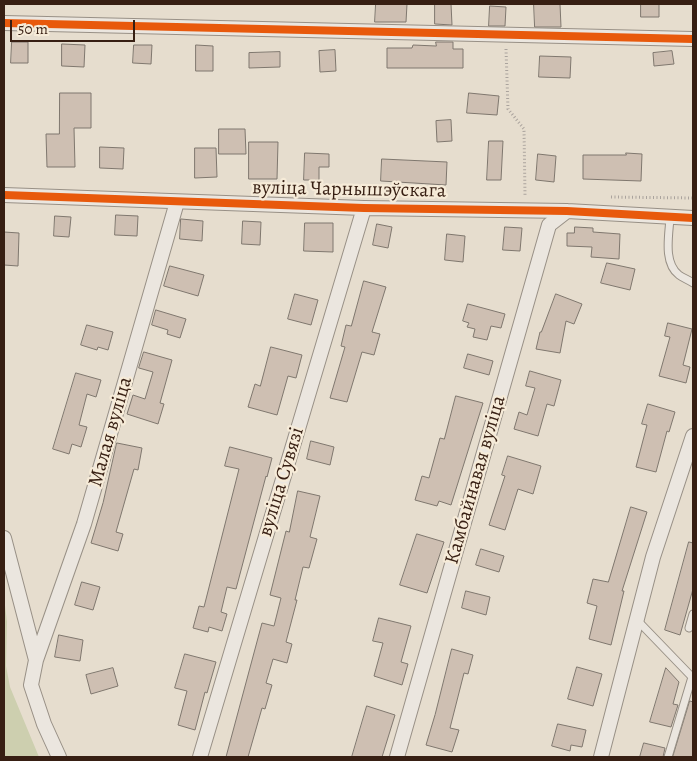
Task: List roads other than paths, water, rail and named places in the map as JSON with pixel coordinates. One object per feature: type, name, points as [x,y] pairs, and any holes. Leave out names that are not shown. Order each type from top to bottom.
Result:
[{"type":"street","points":[[4,23],[693,39]]},
{"type":"street","name":"вуліца Чарнышэўскага","points":[[4,195],[364,208],[566,211],[693,218]]},
{"type":"street","name":"Малая вуліца","points":[[60,757],[44,724],[31,685],[36,660],[84,524],[177,202]]},
{"type":"street","name":"вуліца Сувязі","points":[[200,757],[364,208]]},
{"type":"street","name":"Камбайнавая вуліца","points":[[397,757],[549,225],[566,211]]},
{"type":"street","points":[[601,757],[653,557],[693,436]]},
{"type":"street","points":[[4,538],[36,660]]},
{"type":"lane","points":[[670,218],[668,241],[670,260],[678,274],[693,283]]},
{"type":"lane","points":[[689,628],[693,614]]},
{"type":"lane","points":[[637,620],[692,678],[690,697],[668,757]]}]
